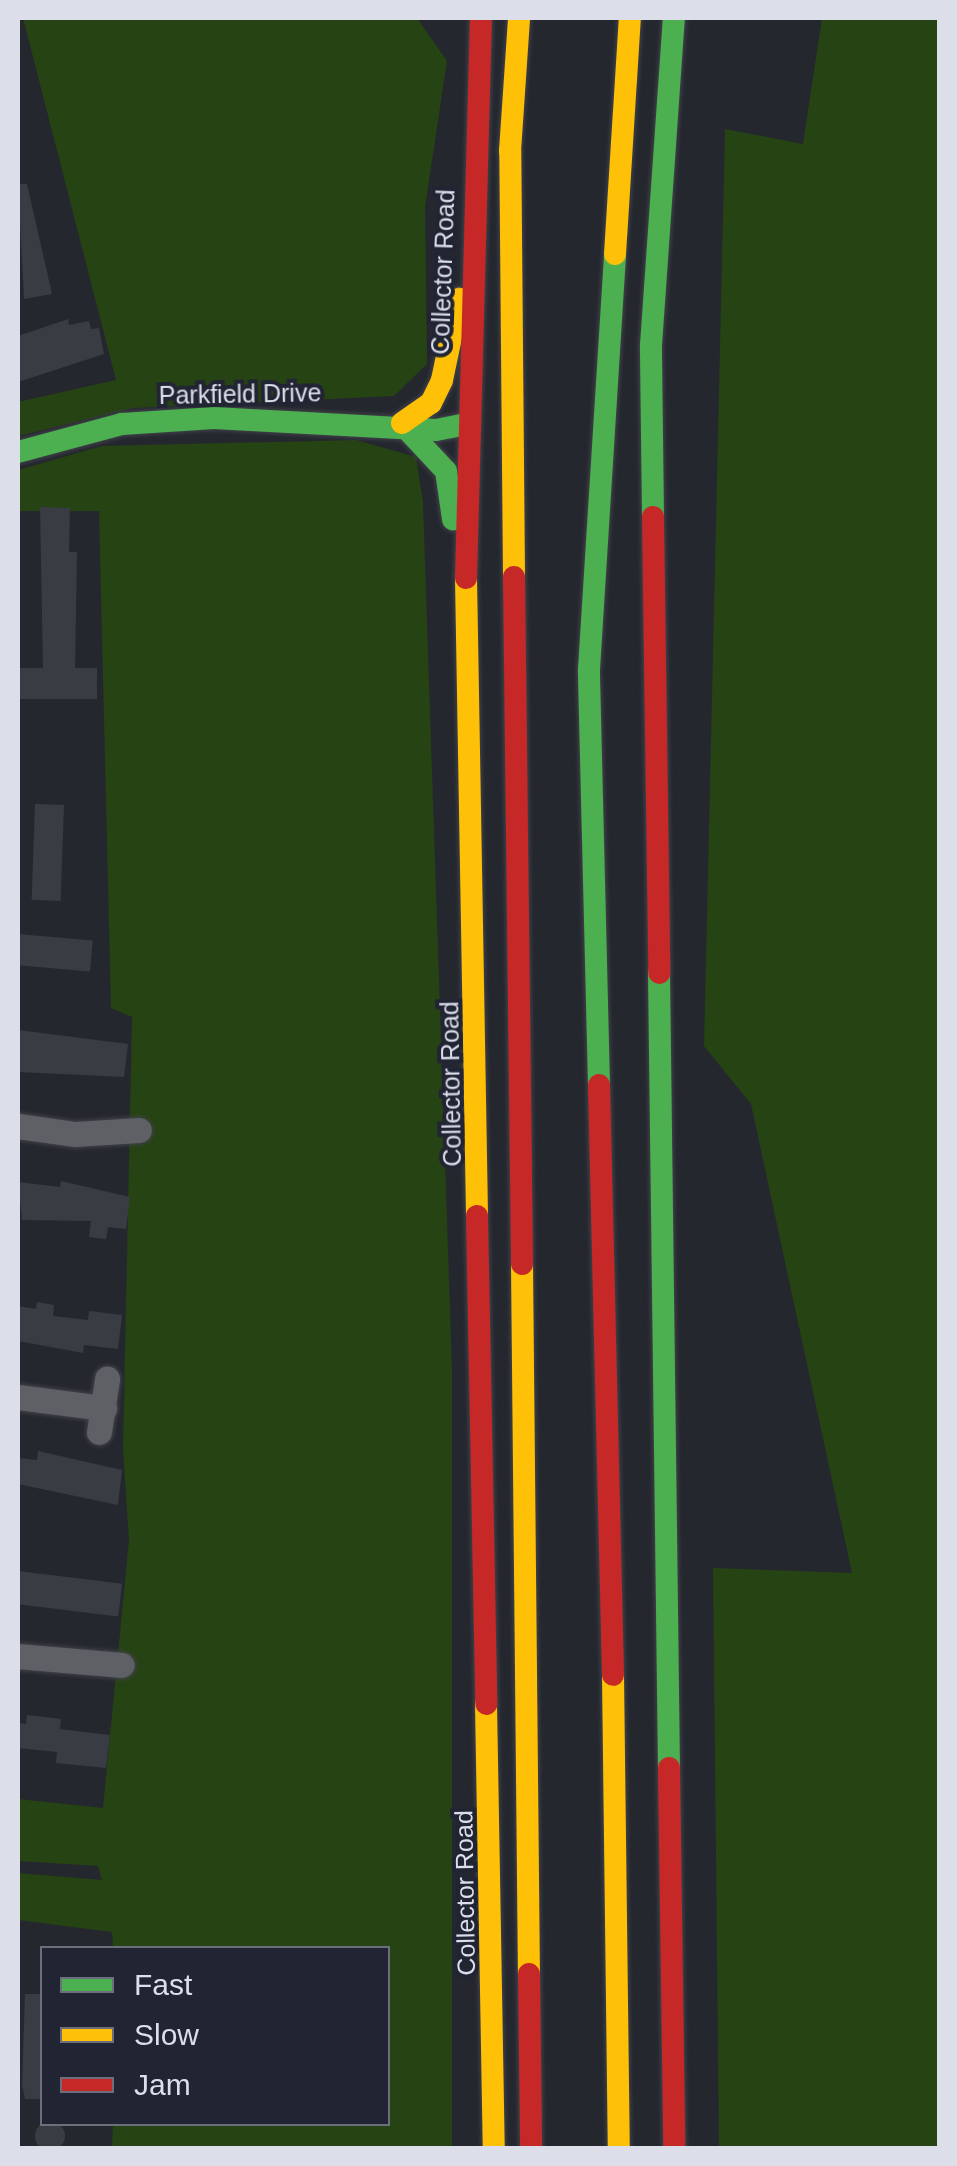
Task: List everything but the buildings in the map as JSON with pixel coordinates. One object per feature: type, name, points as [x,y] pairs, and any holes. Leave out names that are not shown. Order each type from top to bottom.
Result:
[{"type":"main road","name":"Collector Road","points":[[481,18],[471,240],[465,602],[494,2148]]},
{"type":"main road","points":[[519,18],[510,151],[532,2148]]},
{"type":"main road","points":[[619,2148],[622,2049],[589,669],[630,18]]},
{"type":"main road","points":[[674,18],[651,345],[674,2148]]},
{"type":"main road","points":[[466,424],[488,389],[491,216],[510,151]]},
{"type":"main road","points":[[465,602],[446,470],[402,424],[431,403],[442,380],[471,240]]},
{"type":"main road","name":"Parkfield Drive","points":[[18,452],[122,424],[214,418],[402,424],[436,430],[466,424]]},
{"type":"street","points":[[18,1126],[75,1134],[139,1130]]},
{"type":"street","points":[[18,1396],[102,1420],[107,1379]]},
{"type":"street","points":[[18,1656],[122,1665]]},
{"type":"green space","points":[[23,18],[417,18],[447,61],[425,207],[427,364],[394,396],[133,408],[18,436],[18,402],[116,380]]},
{"type":"green space","points":[[822,18],[939,18],[939,2148],[719,2148],[713,1568],[852,1573],[751,1104],[704,1046],[725,129],[803,144]]},
{"type":"green space","points":[[356,440],[416,457],[423,502],[452,1370],[452,2148],[112,2148],[113,2126],[390,2126],[390,1946],[113,1946],[112,1932],[18,1920],[18,1873],[102,1880],[98,1866],[18,1861],[18,1799],[103,1808],[129,1540],[123,1449],[132,1017],[111,1008],[99,511],[18,511],[18,470],[102,446]]},
{"type":"traffic: fast","points":[[653,517],[651,345],[674,18]]},
{"type":"traffic: fast","points":[[599,1085],[589,669],[615,254]]},
{"type":"traffic: fast","points":[[18,452],[122,424],[214,418],[436,430],[467,424]]},
{"type":"traffic: fast","points":[[402,424],[446,471],[453,519]]},
{"type":"traffic: fast","points":[[659,973],[669,1768]]},
{"type":"traffic: slow","points":[[514,577],[510,151],[519,18]]},
{"type":"traffic: slow","points":[[615,254],[630,18]]},
{"type":"traffic: slow","points":[[402,423],[431,403],[442,380],[459,299]]},
{"type":"traffic: slow","points":[[466,578],[477,1216]]},
{"type":"traffic: slow","points":[[522,1264],[529,1974]]},
{"type":"traffic: slow","points":[[613,1675],[619,2148]]},
{"type":"traffic: slow","points":[[486,1704],[494,2148]]},
{"type":"traffic: jam","points":[[466,578],[481,18]]},
{"type":"traffic: jam","points":[[653,517],[659,973]]},
{"type":"traffic: jam","points":[[514,577],[522,1264]]},
{"type":"traffic: jam","points":[[599,1085],[613,1675]]},
{"type":"traffic: jam","points":[[477,1216],[486,1704]]},
{"type":"traffic: jam","points":[[669,1768],[674,2148]]},
{"type":"traffic: jam","points":[[529,1974],[531,2148]]}]
